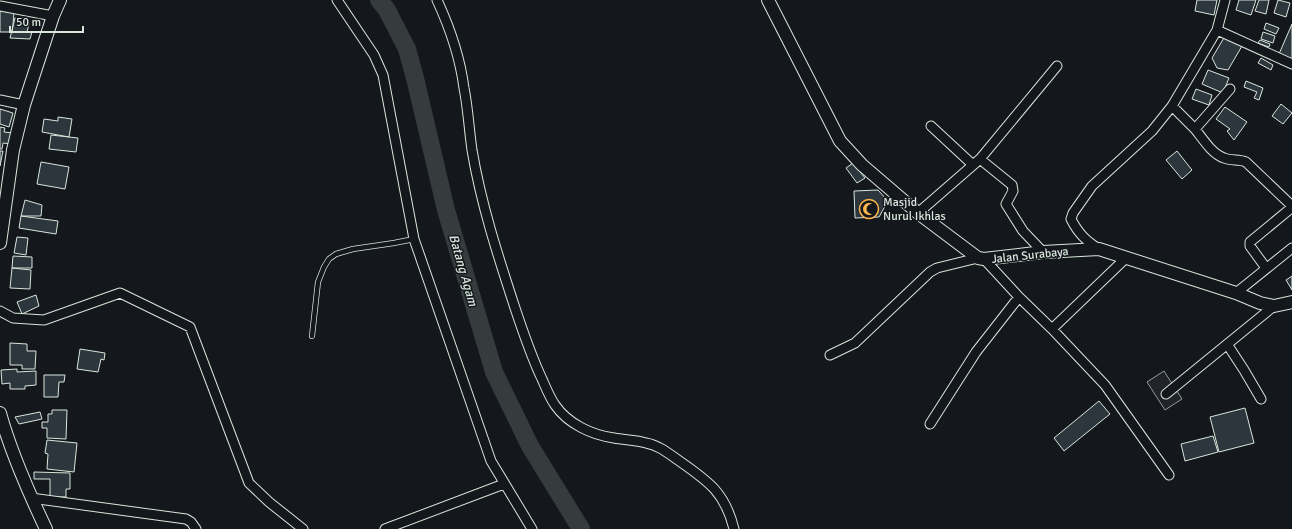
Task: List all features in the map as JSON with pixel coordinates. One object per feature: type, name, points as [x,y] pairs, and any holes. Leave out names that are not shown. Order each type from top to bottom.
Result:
[{"type":"street","points":[[0,243],[13,150],[24,105],[52,16],[60,0]]},
{"type":"street","points":[[337,0],[374,55],[383,75],[414,239],[491,461],[532,529]]},
{"type":"street","points":[[437,0],[446,18],[455,44],[464,86],[478,183],[491,235],[529,351],[554,404],[562,414],[571,421],[597,435],[647,443],[670,454],[712,485],[722,498],[734,529]]},
{"type":"street","name":"Jalan Surabaya","points":[[768,0],[815,90],[840,142],[862,165],[918,213],[981,258],[1043,252],[1099,249],[1236,292],[1260,303],[1274,306],[1292,302]]},
{"type":"street","points":[[1099,249],[1083,238],[1071,219],[1073,213],[1092,186],[1152,131],[1172,106],[1217,30],[1225,0]]},
{"type":"street","points":[[0,6],[52,16]]},
{"type":"street","points":[[1217,30],[1292,64]]},
{"type":"street","points":[[918,213],[976,162],[1057,66]]},
{"type":"street","points":[[1195,129],[1230,89]]},
{"type":"street","points":[[0,100],[24,105]]},
{"type":"street","points":[[1172,106],[1195,129],[1217,156],[1246,162],[1291,205],[1290,209],[1250,242],[1250,246],[1266,268]]},
{"type":"street","points":[[931,126],[976,162],[1012,185],[1012,190],[1006,204],[1023,231],[1043,252]]},
{"type":"street","points":[[1236,292],[1292,248]]},
{"type":"street","points":[[1052,330],[1127,257]]},
{"type":"street","points":[[830,355],[855,343],[930,272],[937,268],[981,258],[1105,385],[1169,475]]},
{"type":"street","points":[[0,311],[13,318],[44,320],[120,293],[190,327],[249,483],[269,502],[303,529]]},
{"type":"street","points":[[930,424],[976,352],[1019,298]]},
{"type":"street","points":[[1166,394],[1274,306]]},
{"type":"street","points":[[1227,344],[1261,398]]},
{"type":"street","points":[[0,413],[2,430],[46,529]]},
{"type":"street","points":[[386,529],[504,484]]},
{"type":"street","points":[[31,498],[186,519],[191,522],[196,529]]},
{"type":"lane","points":[[312,336],[318,282],[329,259],[336,254],[353,249],[414,239]]},
{"type":"shaded area","points":[[1164,371],[1182,399],[1165,410],[1147,382]]},
{"type":"building","points":[[1197,0],[1217,0],[1214,15],[1195,11]]},
{"type":"building","points":[[1239,0],[1256,0],[1251,15],[1236,10]]},
{"type":"building","points":[[1259,0],[1269,0],[1266,14],[1255,11]]},
{"type":"building","points":[[1278,0],[1290,3],[1286,17],[1274,13]]},
{"type":"building","points":[[0,11],[14,13],[12,32],[0,32]]},
{"type":"building","points":[[15,18],[27,18],[24,25],[29,24],[27,32],[32,32],[30,39],[10,38]]},
{"type":"building","points":[[1266,23],[1279,28],[1276,34],[1264,29]]},
{"type":"building","points":[[1292,24],[1292,59],[1279,54]]},
{"type":"building","points":[[1263,32],[1275,36],[1273,43],[1261,39]]},
{"type":"building","points":[[1225,36],[1242,46],[1228,70],[1217,68],[1212,58]]},
{"type":"building","points":[[1260,40],[1270,44],[1269,47],[1258,43]]},
{"type":"building","points":[[1261,58],[1273,65],[1271,70],[1258,63]]},
{"type":"building","points":[[1208,70],[1229,78],[1223,93],[1202,84]]},
{"type":"building","points":[[1246,81],[1263,88],[1259,100],[1254,98],[1257,92],[1244,87]]},
{"type":"building","points":[[1196,89],[1212,95],[1209,105],[1192,99]]},
{"type":"building","points":[[1281,104],[1292,113],[1283,124],[1272,116]]},
{"type":"building","points":[[1225,107],[1247,122],[1234,140],[1227,131],[1230,129],[1216,119]]},
{"type":"building","points":[[0,109],[13,113],[9,127],[0,124]]},
{"type":"building","points":[[58,117],[72,119],[69,137],[42,132],[44,119],[58,121]]},
{"type":"building","points":[[0,127],[5,128],[4,132],[13,133],[11,144],[3,143],[2,149],[0,149]]},
{"type":"building","points":[[51,135],[78,138],[76,152],[49,149]]},
{"type":"building","points":[[0,151],[3,151],[0,166]]},
{"type":"building","points":[[1177,151],[1192,170],[1182,179],[1166,160]]},
{"type":"building","points":[[41,162],[69,167],[65,189],[37,184]]},
{"type":"building","points":[[853,163],[865,178],[857,183],[846,168]]},
{"type":"building","name":"Masjid Nurul Ikhlas","points":[[878,190],[888,201],[879,217],[855,218],[854,191]]},
{"type":"building","points":[[25,200],[42,205],[41,216],[21,216]]},
{"type":"building","points":[[21,216],[58,221],[56,234],[19,228]]},
{"type":"building","points":[[17,237],[28,238],[26,255],[14,253]]},
{"type":"building","points":[[13,256],[32,257],[32,268],[12,268]]},
{"type":"building","points":[[12,268],[31,270],[30,289],[10,288]]},
{"type":"building","points":[[1292,276],[1292,290],[1286,280]]},
{"type":"building","points":[[36,295],[39,306],[22,314],[17,302]]},
{"type":"building","points":[[10,343],[27,344],[27,351],[36,351],[35,369],[22,369],[22,365],[10,365]]},
{"type":"building","points":[[80,349],[105,353],[104,360],[101,359],[98,372],[77,369]]},
{"type":"building","points":[[17,369],[17,372],[36,371],[36,385],[25,386],[25,389],[10,389],[10,383],[2,384],[1,370]]},
{"type":"building","points":[[44,375],[65,375],[64,382],[59,382],[58,397],[44,397]]},
{"type":"building","points":[[1099,401],[1110,414],[1064,451],[1054,438]]},
{"type":"building","points":[[1245,408],[1254,443],[1219,452],[1210,417]]},
{"type":"building","points":[[52,410],[67,410],[66,439],[47,438],[47,428],[42,428],[42,422],[48,422],[48,414],[52,414]]},
{"type":"building","points":[[40,412],[42,419],[19,424],[15,417]]},
{"type":"building","points":[[1213,436],[1218,452],[1185,461],[1181,444]]},
{"type":"building","points":[[47,440],[77,443],[74,472],[47,469],[48,454],[45,453]]},
{"type":"building","points":[[34,472],[70,473],[70,489],[66,489],[66,497],[50,497],[50,479],[34,479]]},
{"type":"waterway","name":"Batang Agam","points":[[379,0],[387,10],[407,49],[446,210],[494,372],[530,446],[581,529]]},
{"type":"place","name":"Masjid Nurul Ikhlas","points":[[869,209]]}]
